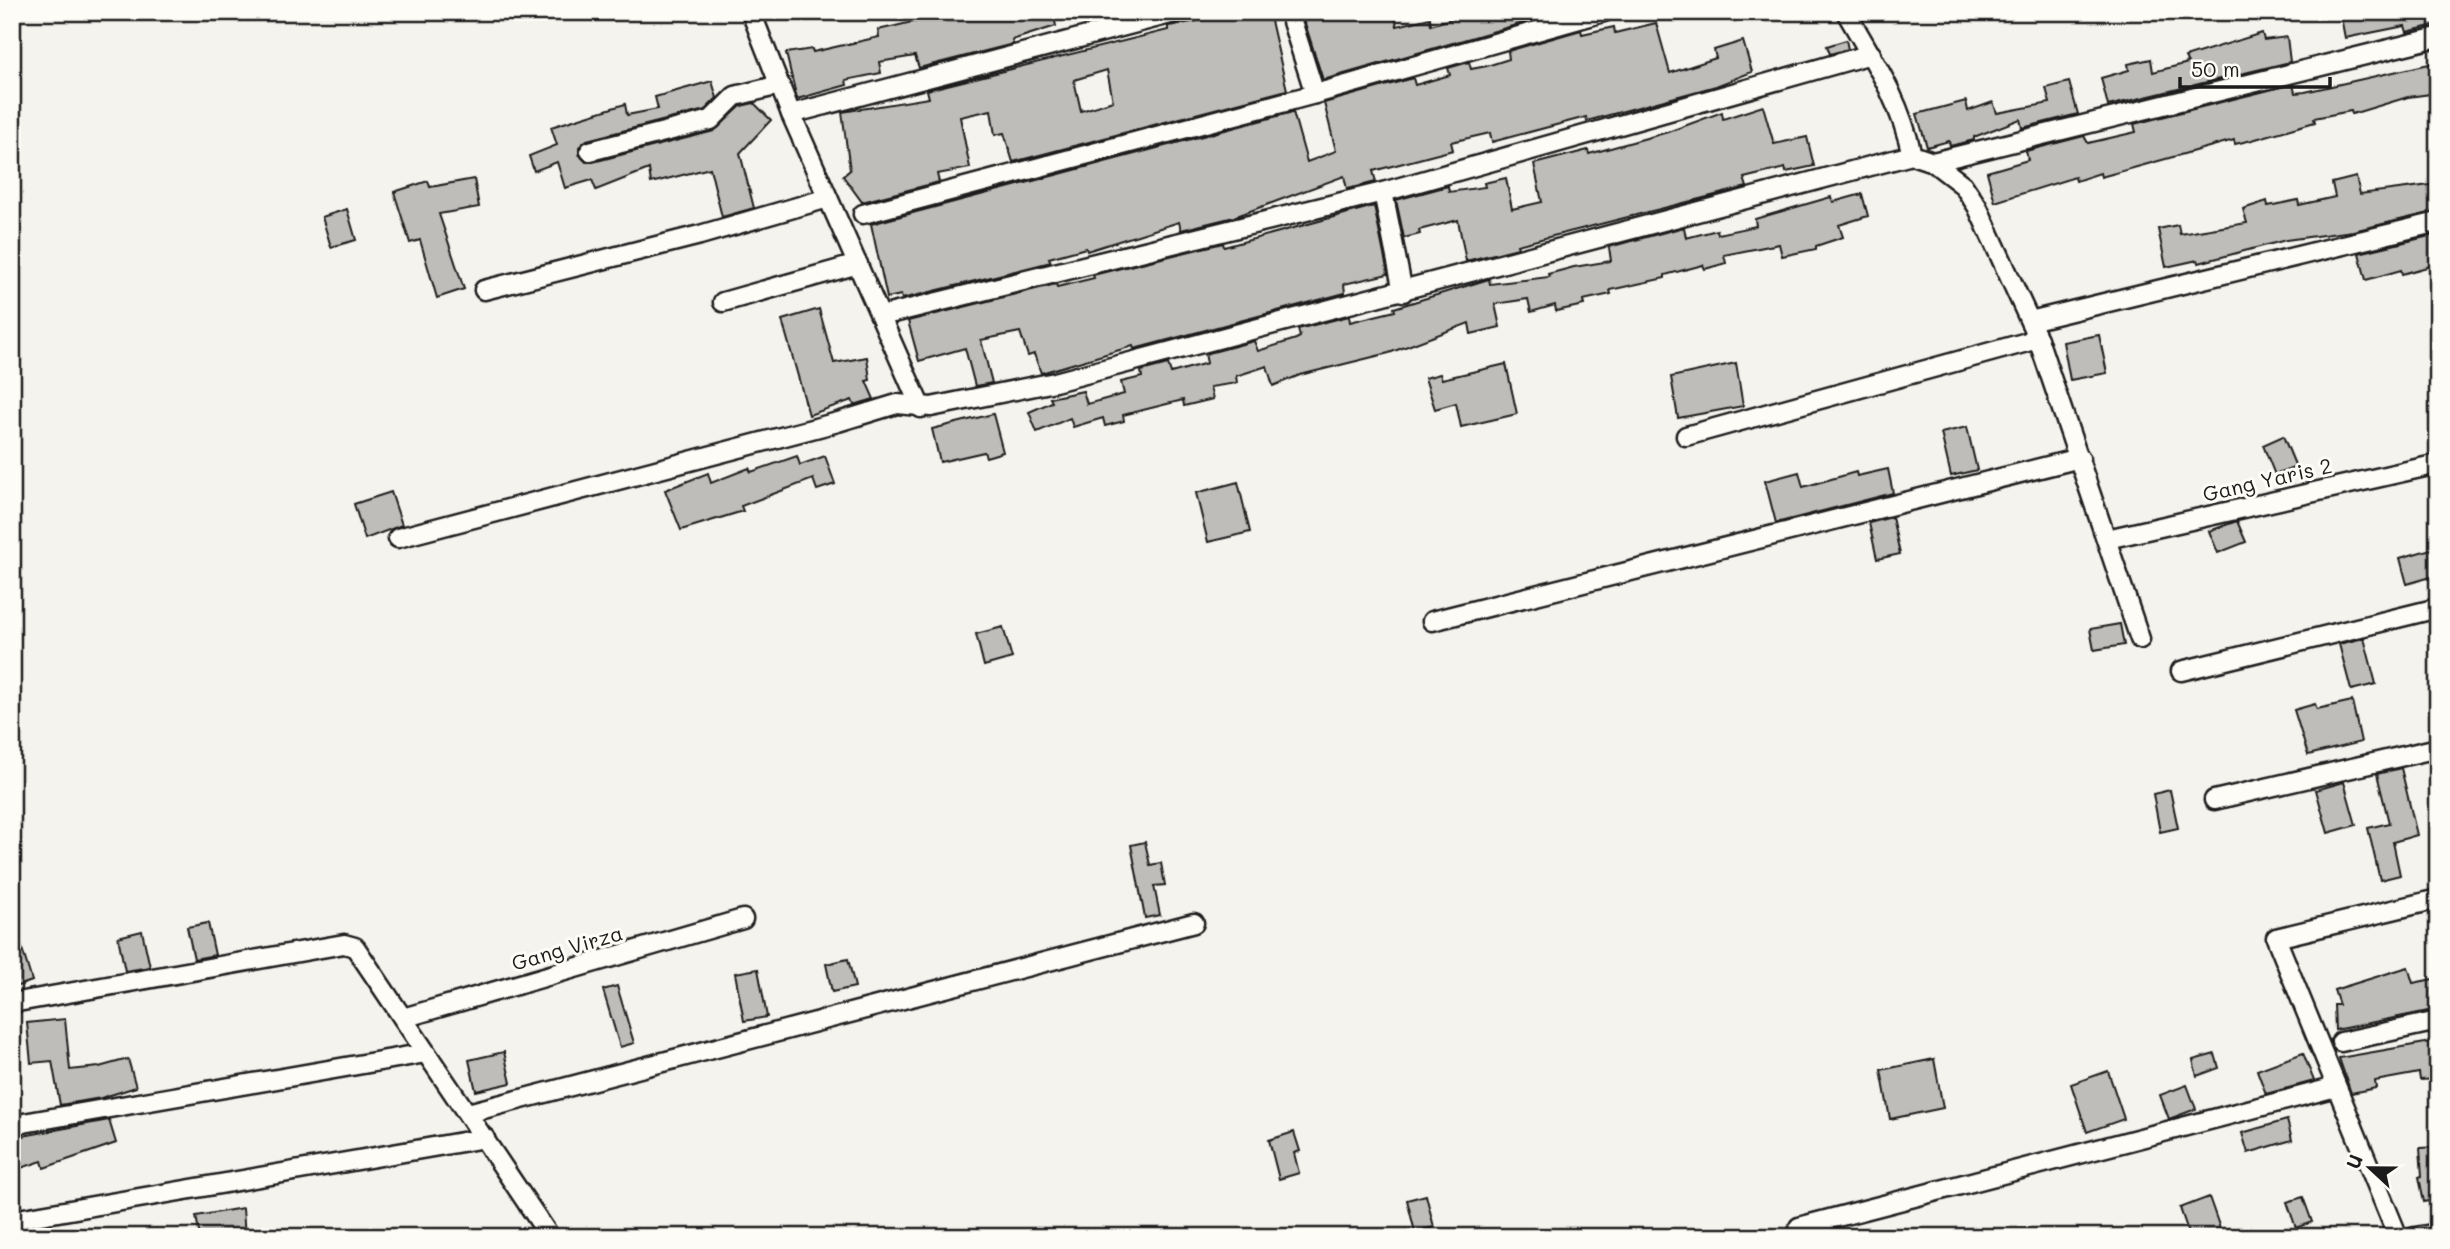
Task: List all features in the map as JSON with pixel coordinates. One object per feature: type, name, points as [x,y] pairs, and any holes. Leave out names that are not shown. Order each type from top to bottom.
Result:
[{"type":"street","points":[[751,12],[791,114],[921,408]]},
{"type":"street","points":[[791,114],[1178,12]]},
{"type":"street","points":[[1289,12],[1315,94]]},
{"type":"street","points":[[863,214],[1315,94],[1604,12]]},
{"type":"street","points":[[1846,12],[1871,54],[1904,120],[1912,155]]},
{"type":"street","points":[[1933,162],[2438,37]]},
{"type":"street","points":[[881,316],[1383,191],[1871,54]]},
{"type":"street","points":[[590,151],[711,120],[735,96],[780,85]]},
{"type":"street","points":[[398,538],[897,404],[921,408],[1055,382],[1403,292],[1912,155],[1933,162],[1963,185],[1977,206],[2038,339],[2140,639]]},
{"type":"street","points":[[1383,191],[1403,292]]},
{"type":"street","points":[[484,290],[700,235],[828,198]]},
{"type":"street","points":[[2030,321],[2438,222]]},
{"type":"street","points":[[723,302],[858,264]]},
{"type":"street","points":[[1686,436],[2038,339]]},
{"type":"street","points":[[1432,621],[2080,458]]},
{"type":"street","name":"Gang Yaris 2","points":[[2107,539],[2438,464]]},
{"type":"street","points":[[2181,671],[2438,608]]},
{"type":"street","points":[[2214,800],[2438,748]]},
{"type":"street","points":[[2398,1237],[2276,938],[2438,899]]},
{"type":"street","name":"Gang Virza","points":[[403,1018],[743,919]]},
{"type":"street","points":[[468,1113],[1194,923]]},
{"type":"street","points":[[12,1003],[344,944],[359,951],[550,1237]]},
{"type":"street","points":[[2341,1042],[2438,1021]]},
{"type":"street","points":[[12,1125],[426,1053]]},
{"type":"street","points":[[1799,1227],[2336,1087]]},
{"type":"street","points":[[12,1220],[485,1138]]},
{"type":"street","points":[[2415,1237],[2438,1233]]},
{"type":"building","points":[[955,12],[1022,12],[1023,17],[1053,12],[1056,26],[1012,40],[1013,44],[919,68],[915,56],[879,62],[881,73],[846,80],[847,85],[797,99],[786,53],[812,49],[813,52],[879,37],[878,30]]},
{"type":"building","points":[[1246,12],[1269,12],[1287,90],[1013,162],[1004,133],[995,135],[991,110],[960,117],[970,168],[937,174],[939,182],[862,202],[843,176],[850,170],[842,112],[929,98],[927,90],[1168,30],[1168,26]],"holes":[[[1107,70],[1113,101],[1081,111],[1074,80]]]},
{"type":"building","points":[[1310,12],[1394,12],[1397,26],[1430,18],[1431,25],[1464,15],[1463,12],[1561,12],[1323,80],[1303,17],[1311,15]]},
{"type":"building","points":[[2340,12],[2438,12],[2438,24],[2407,32],[2405,26],[2345,38]]},
{"type":"building","points":[[1656,23],[1670,73],[1716,58],[1714,50],[1743,41],[1752,72],[1716,86],[1587,121],[1586,117],[1492,142],[1490,133],[1451,142],[1453,150],[1373,171],[1376,182],[1347,189],[1344,176],[1234,217],[1181,230],[1179,222],[1087,251],[1086,248],[1049,258],[1051,262],[902,299],[901,295],[887,298],[871,224],[1293,112],[1307,162],[1336,151],[1324,103],[1413,78],[1415,85],[1450,75],[1448,68],[1469,62],[1471,69],[1487,66],[1509,59],[1508,51],[1581,30],[1582,34],[1614,27],[1615,33]]},
{"type":"building","points":[[2262,33],[2264,40],[2287,37],[2290,62],[2108,106],[2101,78],[2129,70],[2128,64],[2151,59],[2153,72],[2188,63],[2185,57]]},
{"type":"building","points":[[1846,40],[1848,49],[1830,54],[1827,46]]},
{"type":"building","points":[[2438,62],[2438,93],[2408,97],[2352,114],[2351,111],[2314,118],[2315,122],[2252,140],[2235,144],[2234,140],[2101,177],[2100,173],[2076,181],[2075,177],[1995,202],[1987,172],[2028,160],[2026,151],[2084,136],[2088,143],[2136,132],[2134,124],[2293,84],[2295,93],[2305,92]]},
{"type":"building","points":[[712,81],[717,98],[705,110],[587,140],[579,147],[579,154],[586,162],[593,162],[714,131],[741,106],[754,103],[771,120],[740,153],[754,208],[722,217],[710,168],[651,183],[649,169],[596,190],[592,180],[565,188],[557,162],[534,171],[529,156],[557,145],[551,127],[625,104],[627,115],[658,109],[655,97]]},
{"type":"building","points":[[2069,82],[2078,114],[2022,128],[2020,119],[1974,137],[1974,140],[1950,146],[1949,141],[1927,147],[1917,114],[1966,101],[1968,111],[1993,102],[1997,113],[2050,103],[2046,88]]},
{"type":"building","points":[[1763,106],[1774,144],[1807,137],[1814,166],[1786,172],[1785,168],[1744,178],[1747,187],[1517,245],[1518,248],[1466,261],[1458,220],[1419,230],[1420,234],[1404,238],[1396,200],[1448,186],[1449,192],[1485,187],[1484,183],[1506,178],[1512,209],[1542,202],[1534,164],[1588,150],[1589,154],[1668,132],[1722,112],[1723,119]]},
{"type":"building","points":[[2356,177],[2360,194],[2438,184],[2438,211],[2353,231],[2286,240],[2199,263],[2198,260],[2166,267],[2158,229],[2178,225],[2180,234],[2247,223],[2243,209],[2267,201],[2268,206],[2298,200],[2299,205],[2335,197],[2332,183]]},
{"type":"building","points":[[474,179],[479,207],[439,214],[464,289],[437,298],[420,240],[410,243],[394,192],[428,181],[430,187]]},
{"type":"building","points":[[1862,194],[1868,216],[1839,225],[1843,237],[1816,246],[1816,249],[1782,256],[1779,244],[1724,255],[1726,263],[1705,269],[1703,265],[1665,275],[1665,278],[1610,290],[1611,294],[1583,300],[1584,305],[1556,311],[1555,305],[1531,312],[1528,299],[1495,304],[1500,327],[1471,334],[1469,323],[1389,353],[1300,375],[1273,386],[1267,366],[1236,376],[1237,383],[1210,387],[1213,399],[1184,406],[1183,400],[1123,415],[1124,421],[1105,426],[1103,418],[1073,427],[1070,418],[1037,432],[1029,412],[1052,402],[1050,398],[1083,391],[1087,404],[1124,394],[1121,382],[1142,377],[1141,371],[1168,364],[1171,373],[1207,363],[1205,354],[1254,341],[1258,351],[1300,337],[1298,329],[1349,316],[1350,322],[1395,311],[1394,308],[1489,279],[1490,284],[1549,277],[1548,274],[1574,267],[1611,261],[1609,247],[1684,227],[1686,238],[1717,230],[1718,234],[1756,226],[1755,219],[1831,197],[1833,202]]},
{"type":"building","points":[[1374,206],[1388,274],[1344,284],[1345,293],[1134,349],[1133,346],[1041,373],[1034,354],[1028,356],[1020,332],[981,340],[992,383],[975,386],[965,348],[919,361],[908,321],[1056,284],[1057,287],[1094,278],[1093,275],[1223,243],[1224,247]]},
{"type":"building","points":[[347,209],[356,240],[331,247],[322,217]]},
{"type":"building","points":[[2438,234],[2438,264],[2402,274],[2401,270],[2366,280],[2359,253]]},
{"type":"building","points":[[819,309],[834,363],[867,357],[870,380],[866,381],[874,399],[854,405],[852,400],[809,415],[782,320]]},
{"type":"building","points":[[2099,335],[2107,373],[2070,380],[2063,342]]},
{"type":"building","points":[[1736,363],[1743,406],[1678,418],[1671,377]]},
{"type":"building","points":[[1506,364],[1517,414],[1461,427],[1456,403],[1435,409],[1425,378],[1440,374],[1442,379]]},
{"type":"building","points":[[993,414],[1003,452],[986,457],[984,452],[940,462],[932,429]]},
{"type":"building","points":[[1967,427],[1977,470],[1951,476],[1941,433]]},
{"type":"building","points":[[2283,436],[2296,467],[2275,475],[2263,445]]},
{"type":"building","points":[[797,456],[800,465],[825,456],[835,484],[817,490],[813,479],[741,506],[743,511],[681,530],[665,490],[708,473],[711,483],[749,468],[751,472]]},
{"type":"building","points":[[1888,469],[1893,493],[1776,523],[1765,481],[1799,472],[1803,487],[1856,472],[1857,476]]},
{"type":"building","points":[[1238,482],[1250,532],[1208,542],[1196,493]]},
{"type":"building","points":[[391,492],[402,525],[365,539],[354,504]]},
{"type":"building","points":[[1892,517],[1900,554],[1877,559],[1869,523]]},
{"type":"building","points":[[2237,521],[2246,542],[2218,553],[2209,531]]},
{"type":"building","points":[[2438,547],[2438,575],[2407,584],[2400,558]]},
{"type":"building","points":[[2120,624],[2124,645],[2094,650],[2090,629]]},
{"type":"building","points":[[1003,627],[1012,658],[984,666],[976,634]]},
{"type":"building","points":[[2364,638],[2376,684],[2351,690],[2339,644]]},
{"type":"building","points":[[2352,701],[2361,742],[2308,755],[2294,710],[2315,704],[2317,709]]},
{"type":"building","points":[[2401,768],[2417,835],[2393,842],[2400,875],[2380,880],[2368,828],[2389,823],[2377,774]]},
{"type":"building","points":[[2344,782],[2356,825],[2328,833],[2316,790]]},
{"type":"building","points":[[2170,790],[2178,828],[2160,832],[2153,794]]},
{"type":"building","points":[[1145,842],[1150,865],[1161,863],[1165,885],[1154,886],[1160,915],[1145,918],[1131,845]]},
{"type":"building","points":[[208,923],[215,955],[194,959],[187,927]]},
{"type":"building","points":[[12,929],[16,929],[32,981],[12,988]]},
{"type":"building","points":[[142,931],[150,967],[125,971],[118,937]]},
{"type":"building","points":[[848,959],[855,987],[832,992],[826,964]]},
{"type":"building","points":[[2408,967],[2413,983],[2438,978],[2438,1009],[2335,1030],[2334,1005],[2339,1005],[2334,990]]},
{"type":"building","points":[[758,969],[767,1017],[744,1021],[735,973]]},
{"type":"building","points":[[617,986],[634,1043],[620,1047],[603,990]]},
{"type":"building","points":[[65,1019],[70,1070],[99,1067],[128,1059],[136,1087],[101,1098],[60,1105],[52,1061],[31,1063],[27,1023]]},
{"type":"building","points":[[2437,1041],[2438,1079],[2420,1080],[2419,1073],[2375,1081],[2376,1088],[2351,1093],[2339,1058]]},
{"type":"building","points":[[504,1052],[511,1083],[476,1091],[469,1060]]},
{"type":"building","points":[[2303,1053],[2314,1081],[2266,1094],[2257,1070]]},
{"type":"building","points":[[2215,1054],[2219,1068],[2197,1076],[2193,1060]]},
{"type":"building","points":[[1934,1059],[1943,1108],[1890,1119],[1881,1070]]},
{"type":"building","points":[[2108,1071],[2124,1119],[2087,1132],[2071,1084]]},
{"type":"building","points":[[2187,1085],[2196,1109],[2169,1119],[2160,1095]]},
{"type":"building","points":[[109,1120],[116,1143],[44,1168],[42,1161],[21,1168],[18,1160],[12,1162],[12,1138]]},
{"type":"building","points":[[2287,1120],[2292,1140],[2248,1153],[2242,1133]]},
{"type":"building","points":[[1294,1132],[1300,1151],[1294,1153],[1299,1173],[1279,1179],[1269,1140]]},
{"type":"building","points":[[2438,1147],[2438,1199],[2424,1202],[2419,1177],[2422,1176],[2420,1148]]},
{"type":"building","points":[[1426,1195],[1434,1227],[1415,1232],[1407,1200]]},
{"type":"building","points":[[2209,1197],[2223,1237],[2190,1237],[2180,1208]]},
{"type":"building","points":[[2303,1197],[2312,1222],[2296,1228],[2287,1202]]},
{"type":"building","points":[[243,1208],[245,1237],[200,1237],[196,1216]]}]
